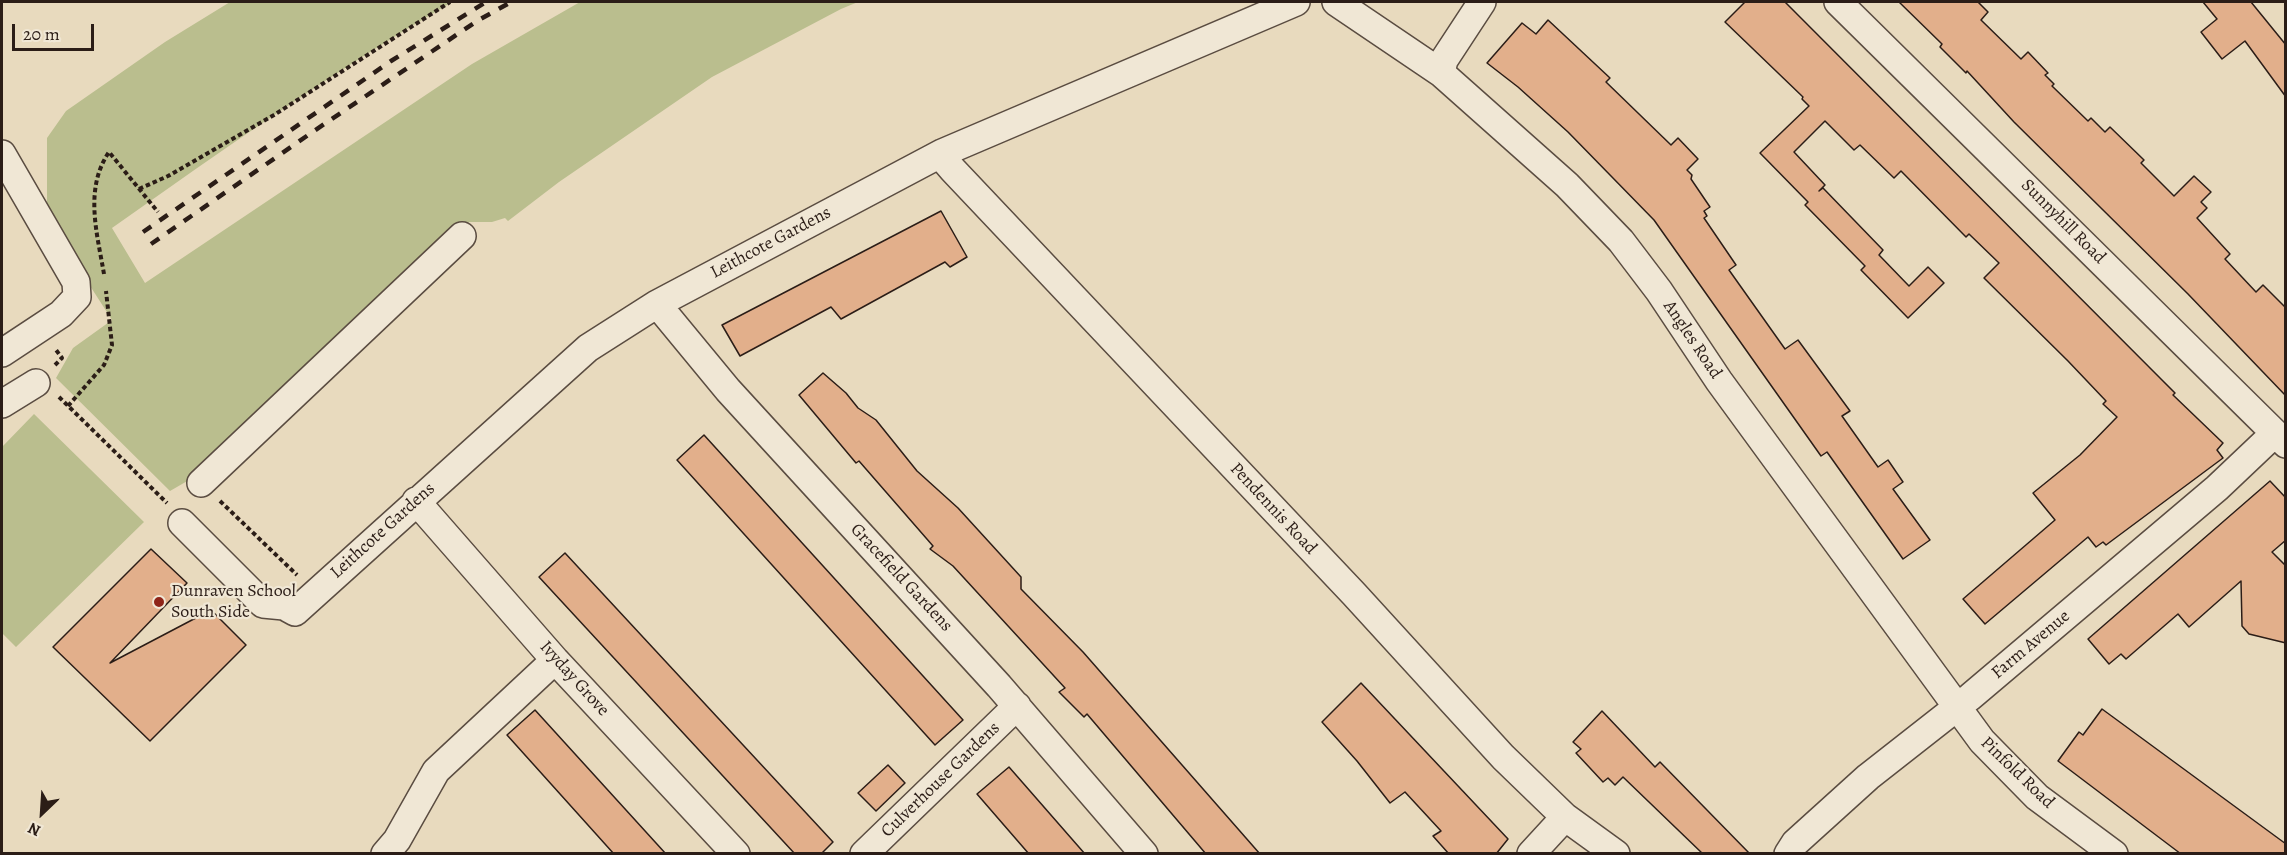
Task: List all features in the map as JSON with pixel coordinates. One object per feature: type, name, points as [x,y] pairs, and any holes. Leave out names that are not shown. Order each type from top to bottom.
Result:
[{"type":"street","name":"Leithcote Gardens","points":[[182,523],[263,604],[284,606],[295,612],[588,348],[657,304],[942,153],[1296,2]]},
{"type":"street","points":[[1336,2],[1441,73],[1444,60],[1482,2]]},
{"type":"street","name":"Sunnyhill Road","points":[[1838,2],[2028,187],[2280,439]]},
{"type":"street","name":"Angles Road","points":[[1441,73],[1567,185],[1621,241],[1956,708]]},
{"type":"street","name":"Pendennis Road","points":[[942,153],[953,170],[1354,594],[1503,757],[1564,817],[1616,854]]},
{"type":"street","points":[[2,154],[76,282],[77,297],[61,314],[2,353]]},
{"type":"street","points":[[201,483],[462,236]]},
{"type":"street","name":"Gracefield Gardens","points":[[657,304],[728,390],[1017,706],[1144,854]]},
{"type":"street","points":[[2,404],[36,383]]},
{"type":"street","name":"Farm Avenue","points":[[1788,854],[1795,843],[1868,777],[1956,708],[2217,488],[2280,439]]},
{"type":"street","name":"Ivyday Grove","points":[[416,501],[555,660],[736,854]]},
{"type":"street","points":[[385,854],[397,840],[436,771],[555,660]]},
{"type":"street","name":"Culverhouse Gardens","points":[[864,854],[1017,706]]},
{"type":"street","name":"Pinfold Road","points":[[1956,708],[1982,741],[2037,797],[2114,854]]},
{"type":"street","points":[[1531,854],[1564,817]]},
{"type":"path","points":[[139,189],[168,176],[274,115],[450,2]]},
{"type":"path","points":[[109,152],[158,212]]},
{"type":"green space","points":[[230,2],[452,2],[322,83],[112,228],[145,283],[472,64],[580,2],[858,2],[712,77],[559,182],[508,221],[505,218],[492,222],[469,222],[189,480],[170,491],[56,378],[73,348],[112,320],[47,219],[47,138],[66,111],[165,42]]},
{"type":"green space","points":[[34,414],[144,522],[16,647],[2,633],[2,447]]},
{"type":"building","points":[[1745,2],[1785,2],[2223,443],[2217,450],[2223,458],[2106,545],[2103,542],[2096,547],[2088,537],[1985,624],[1963,599],[2055,520],[2033,493],[2080,455],[2117,417],[2103,404],[2106,401],[2068,361],[1984,278],[1999,263],[1969,234],[1966,237],[1901,171],[1894,178],[1860,145],[1854,150],[1825,121],[1794,152],[1825,185],[1819,191],[1823,188],[1883,250],[1879,255],[1909,286],[1928,267],[1944,283],[1908,318],[1861,270],[1865,266],[1805,205],[1808,202],[1760,153],[1809,106],[1802,99],[1803,97],[1725,22]]},
{"type":"building","points":[[1899,2],[1978,2],[1988,12],[1981,20],[2021,59],[2028,52],[2048,73],[2045,75],[2054,84],[2052,86],[2088,121],[2091,118],[2105,132],[2110,127],[2144,160],[2141,163],[2174,196],[2194,176],[2211,192],[2201,202],[2207,208],[2197,218],[2230,254],[2225,259],[2256,292],[2263,285],[2286,308],[2286,396],[2188,294],[2014,122],[1967,71],[1966,73],[1940,47],[1942,44]]},
{"type":"building","points":[[2203,2],[2251,2],[2286,45],[2286,97],[2245,41],[2222,59],[2201,32],[2217,19]]},
{"type":"building","points":[[1548,20],[1610,78],[1606,82],[1671,145],[1678,138],[1698,159],[1687,170],[1710,207],[1704,211],[1707,216],[1704,218],[1736,265],[1729,270],[1785,349],[1798,340],[1850,411],[1842,416],[1878,467],[1888,460],[1903,482],[1893,489],[1930,540],[1903,559],[1827,452],[1821,456],[1654,220],[1568,132],[1518,87],[1487,63],[1522,23],[1536,34]]},
{"type":"building","points":[[941,211],[967,257],[950,267],[945,262],[841,319],[831,307],[740,356],[722,325]]},
{"type":"building","points":[[823,373],[846,393],[858,408],[876,420],[917,471],[958,508],[1021,577],[1021,589],[1083,652],[1260,854],[1206,854],[1087,714],[1084,717],[1059,692],[1065,688],[953,566],[930,549],[933,546],[859,461],[856,463],[799,395]]},
{"type":"building","points":[[704,435],[963,720],[935,745],[677,460]]},
{"type":"building","points":[[2270,481],[2286,498],[2286,540],[2272,552],[2286,566],[2286,643],[2249,634],[2242,626],[2241,581],[2189,627],[2178,614],[2126,659],[2121,654],[2109,664],[2088,639]]},
{"type":"building","points":[[151,549],[187,583],[110,663],[211,610],[246,645],[150,741],[53,647]]},
{"type":"building","points":[[565,553],[833,842],[821,854],[795,854],[539,577]]},
{"type":"building","points":[[1361,683],[1508,839],[1496,854],[1449,854],[1433,836],[1441,831],[1405,792],[1390,803],[1322,722]]},
{"type":"building","points":[[2102,709],[2286,844],[2286,854],[2181,854],[2058,761],[2079,732],[2083,735]]},
{"type":"building","points":[[535,710],[666,854],[614,854],[507,735]]},
{"type":"building","points":[[1602,711],[1655,767],[1660,762],[1750,854],[1703,854],[1623,777],[1615,785],[1608,778],[1603,782],[1576,753],[1581,749],[1573,742]]},
{"type":"building","points":[[888,765],[905,783],[876,811],[858,793]]},
{"type":"building","points":[[1009,767],[1085,854],[1029,854],[977,794]]},
{"type":"railway","points":[[143,232],[391,61],[486,2]]},
{"type":"railway","points":[[151,244],[477,21],[511,2]]},
{"type":"place","name":"Dunraven School South Side","points":[[159,602]]}]
